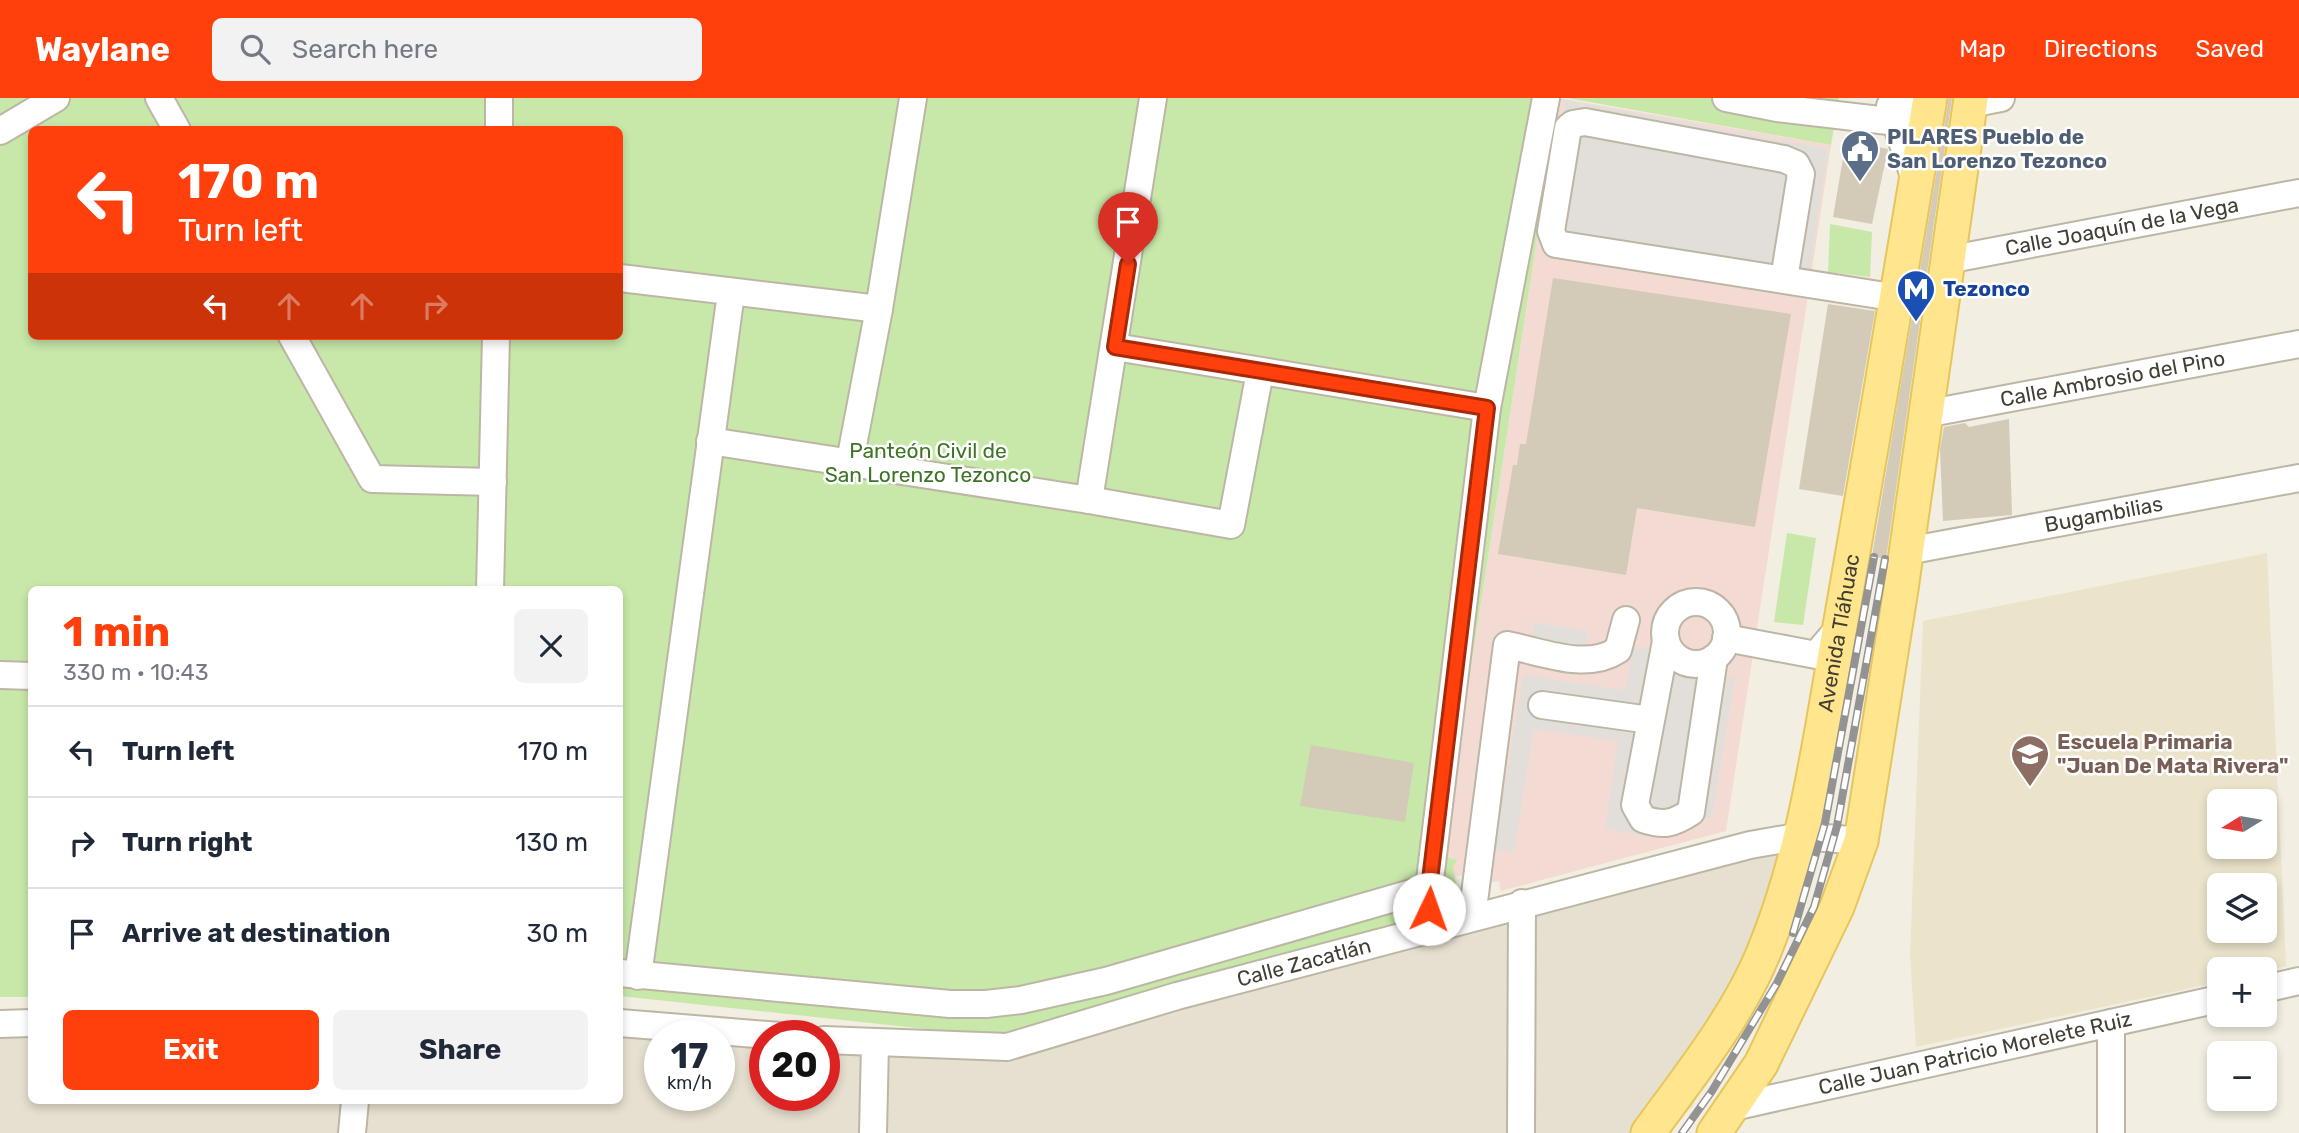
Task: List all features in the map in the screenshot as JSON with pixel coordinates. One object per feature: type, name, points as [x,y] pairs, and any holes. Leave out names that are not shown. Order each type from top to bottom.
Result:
[{"type":"main road","name":"Avenida Tláhuac","points":[[1648,1133],[1717,1036],[1762,956],[1802,836],[1898,298],[1930,98]]},
{"type":"main road","points":[[1724,1120],[1761,1064],[1837,907],[1861,841],[1947,260],[1981,100]]},
{"type":"street","points":[[0,131],[57,98]]},
{"type":"street","points":[[159,98],[175,126]]},
{"type":"street","points":[[499,98],[499,126]]},
{"type":"street","points":[[850,461],[879,309],[914,98]]},
{"type":"street","points":[[1089,500],[1153,98]]},
{"type":"street","points":[[1429,929],[1429,888],[1487,408],[1546,98]]},
{"type":"street","points":[[1726,98],[1899,110]]},
{"type":"street","points":[[1887,98],[1899,110],[1916,182]]},
{"type":"street","points":[[1784,279],[1801,174],[1796,164],[1784,159],[1585,122],[1573,124],[1568,128],[1551,231],[1556,244],[1898,298]]},
{"type":"street","name":"Calle Joaquín de la Vega","points":[[1947,260],[2299,193]]},
{"type":"street","points":[[623,278],[879,309]]},
{"type":"street","points":[[731,293],[629,974],[950,1004],[986,1004],[1106,981],[1429,888]]},
{"type":"street","points":[[294,340],[372,479],[493,482]]},
{"type":"street","points":[[490,586],[496,340]]},
{"type":"street","name":"Calle Ambrosio del Pino","points":[[1925,414],[2299,344]]},
{"type":"street","points":[[1115,347],[1487,408]]},
{"type":"street","points":[[710,441],[850,461],[1231,525],[1260,372]]},
{"type":"street","name":"Bugambilias","points":[[1906,551],[2299,478]]},
{"type":"street","points":[[1688,603],[1700,603],[1720,614],[1720,648],[1691,812],[1676,822],[1660,825],[1643,818],[1635,805],[1669,617],[1688,603]]},
{"type":"street","points":[[1472,917],[1507,645],[1585,661],[1606,658],[1618,650],[1626,620]]},
{"type":"street","points":[[1666,641],[1671,652],[1680,660],[1703,663],[1720,648],[1816,655],[1839,628]]},
{"type":"street","points":[[0,675],[28,676]]},
{"type":"street","points":[[1542,705],[1650,720]]},
{"type":"street","name":"Calle Zacatlán","points":[[840,1041],[1007,1047],[1177,996],[1749,845],[1802,836],[1861,841]]},
{"type":"street","points":[[1521,1133],[1522,903]]},
{"type":"street","points":[[2277,986],[2299,981]]},
{"type":"street","name":"Calle Juan Patricio Morelete Ruiz","points":[[1724,1120],[2110,1023],[2207,1002]]},
{"type":"street","points":[[0,1024],[28,1023]]},
{"type":"street","points":[[623,1023],[749,1033]]},
{"type":"street","points":[[2110,1023],[2111,1133]]},
{"type":"street","points":[[873,1133],[874,1044]]},
{"type":"street","points":[[352,1133],[355,1104]]},
{"type":"shaded area","points":[[1558,98],[1831,145],[1726,831],[1501,891],[1499,881],[1481,884],[1479,872],[1454,877],[1453,867],[1442,857]]},
{"type":"shaded area","points":[[1565,100],[1828,149],[1809,273],[1544,229]]},
{"type":"shaded area","name":"Escuela Primaria \"Juan De Mata Rivera\"","points":[[2267,553],[2286,966],[2277,968],[2277,957],[2207,957],[2207,985],[1916,1047],[1910,955],[1923,621]]},
{"type":"shaded area","points":[[1534,623],[1588,631],[1585,649],[1531,640]]},
{"type":"shaded area","points":[[1634,647],[1651,650],[1649,665],[1735,678],[1712,817],[1645,836],[1605,828],[1618,741],[1534,729],[1514,852],[1494,849],[1523,675],[1625,690]]},
{"type":"shaded area","points":[[1802,836],[1762,956],[1692,1107],[1663,1133],[0,1133],[0,1016],[28,1014],[28,1104],[623,1104],[623,1023],[644,1025],[644,1111],[735,1111],[735,1033],[749,1035],[749,1111],[840,1111],[840,1041],[1007,1047]]},
{"type":"green space","name":"Panteón Civil de San Lorenzo Tezonco","points":[[0,98],[1558,98],[1442,856],[1457,860],[1453,867],[1460,906],[991,1036],[623,996],[623,586],[28,586],[28,997],[0,997]]},
{"type":"green space","points":[[1567,98],[1839,98],[1831,145]]},
{"type":"green space","points":[[1830,224],[1872,232],[1870,277],[1828,272]]},
{"type":"green space","points":[[1787,533],[1816,538],[1803,625],[1774,622]]},
{"type":"building","points":[[1949,98],[1952,98],[1886,559],[1872,556]]},
{"type":"building","name":"PILARES Pueblo de San Lorenzo Tezonco","points":[[1846,141],[1888,149],[1872,224],[1833,217]]},
{"type":"building","points":[[1553,278],[1791,314],[1755,527],[1637,508],[1626,575],[1498,554],[1513,465],[1517,465],[1520,444],[1526,444]]},
{"type":"building","points":[[1828,304],[1875,311],[1843,496],[1799,489]]},
{"type":"building","points":[[2009,419],[2012,515],[1943,521],[1940,449],[1944,427],[1965,423],[1969,427]]},
{"type":"building","points":[[1311,745],[1414,763],[1405,822],[1300,806]]},
{"type":"railway","points":[[1793,933],[1825,823],[1874,557]]},
{"type":"railway","points":[[1682,1133],[1712,1091],[1777,983],[1814,907],[1837,826],[1885,559]]},
{"type":"place","name":"PILARES Pueblo de San Lorenzo Tezonco","points":[[1860,183]]},
{"type":"place","name":"Tezonco","points":[[1916,323]]},
{"type":"place","name":"Escuela Primaria \"Juan De Mata Rivera\"","points":[[2030,788]]},
{"type":"route","points":[[1128,264],[1115,347],[1487,408],[1429,888],[1429,909]]}]
